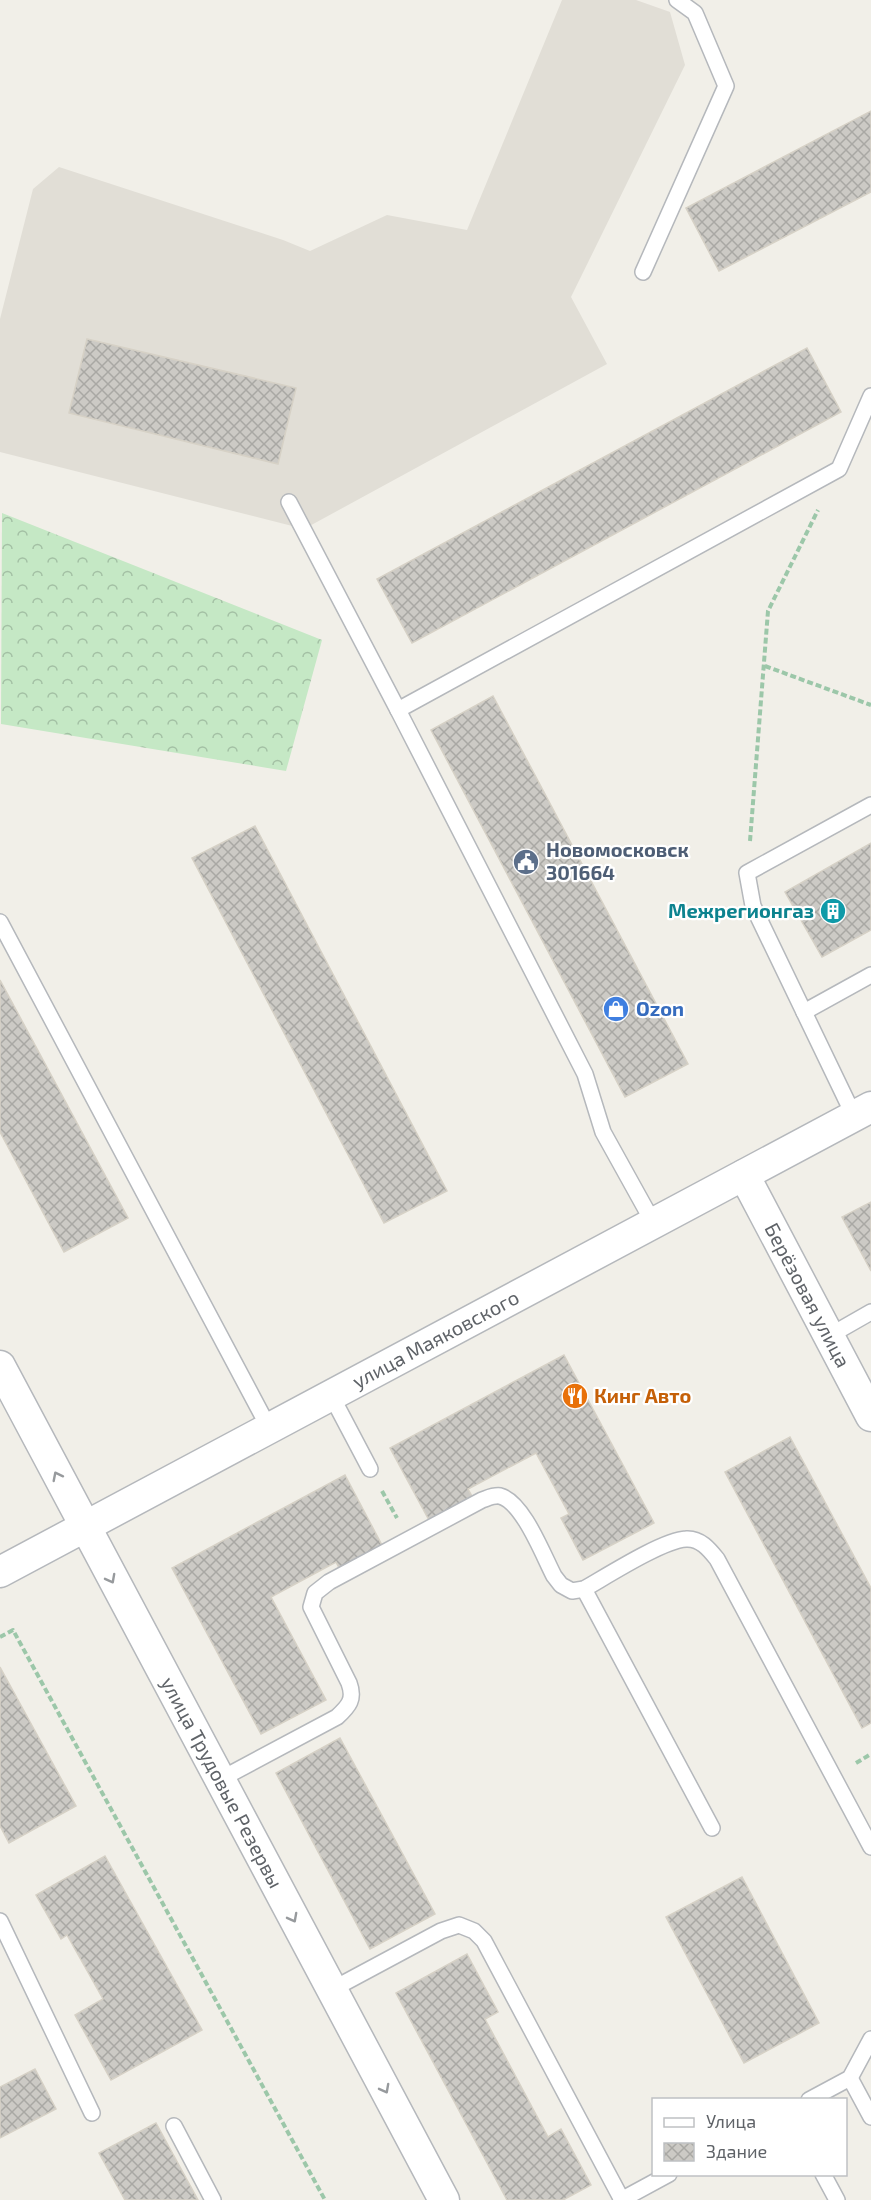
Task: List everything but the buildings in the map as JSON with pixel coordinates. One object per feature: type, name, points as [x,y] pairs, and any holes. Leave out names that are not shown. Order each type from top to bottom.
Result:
[{"type":"street","name":"улица Маяковского","points":[[0,1572],[863,1112]]},
{"type":"street","name":"Берёзовая улица","points":[[744,1175],[871,1416]]},
{"type":"street","name":"улица Трудовые Резервы","points":[[0,1366],[444,2200]]},
{"type":"lane","points":[[643,272],[726,87],[695,13],[677,0]]},
{"type":"lane","points":[[398,710],[838,469],[871,396]]},
{"type":"lane","points":[[289,502],[585,1074],[603,1132],[654,1224]]},
{"type":"lane","points":[[863,1112],[804,1012],[753,906],[747,873],[871,805]]},
{"type":"lane","points":[[0,922],[269,1428]]},
{"type":"lane","points":[[804,1012],[871,975]]},
{"type":"lane","points":[[829,1336],[871,1312]]},
{"type":"lane","points":[[331,1395],[370,1469]]},
{"type":"lane","points":[[219,1780],[337,1717],[350,1705],[353,1693],[311,1607],[315,1593],[329,1582],[482,1500],[497,1496],[510,1500],[519,1509],[561,1585],[572,1592],[666,1545],[687,1538],[703,1543],[717,1559],[871,1847]]},
{"type":"lane","points":[[584,1588],[712,1828]]},
{"type":"lane","points":[[0,1921],[92,2113]]},
{"type":"lane","points":[[331,1990],[441,1931],[459,1925],[474,1931],[484,1941],[621,2200],[667,2176]]},
{"type":"lane","points":[[813,2098],[850,2078],[871,2039]]},
{"type":"lane","points":[[850,2078],[871,2117]]},
{"type":"lane","points":[[174,2126],[213,2200]]},
{"type":"lane","points":[[824,2176],[837,2200]]},
{"type":"path","points":[[747,873],[768,611],[838,469]]},
{"type":"path","points":[[765,666],[871,705]]},
{"type":"path","points":[[370,1469],[408,1540]]},
{"type":"path","points":[[0,1637],[13,1630],[325,2200]]},
{"type":"shaded area","points":[[562,0],[636,0],[670,12],[685,65],[571,297],[607,364],[304,529],[0,452],[0,319],[33,189],[59,167],[283,240],[310,251],[387,215],[467,230]]},
{"type":"green space","points":[[2,513],[322,640],[286,771],[1,724]]},
{"type":"place","name":"Новомосковск 301664","points":[[526,862]]},
{"type":"place","name":"Межрегионгаз","points":[[833,911]]},
{"type":"place","name":"Ozon","points":[[616,1009]]},
{"type":"place","name":"Кинг Авто","points":[[575,1396]]}]
